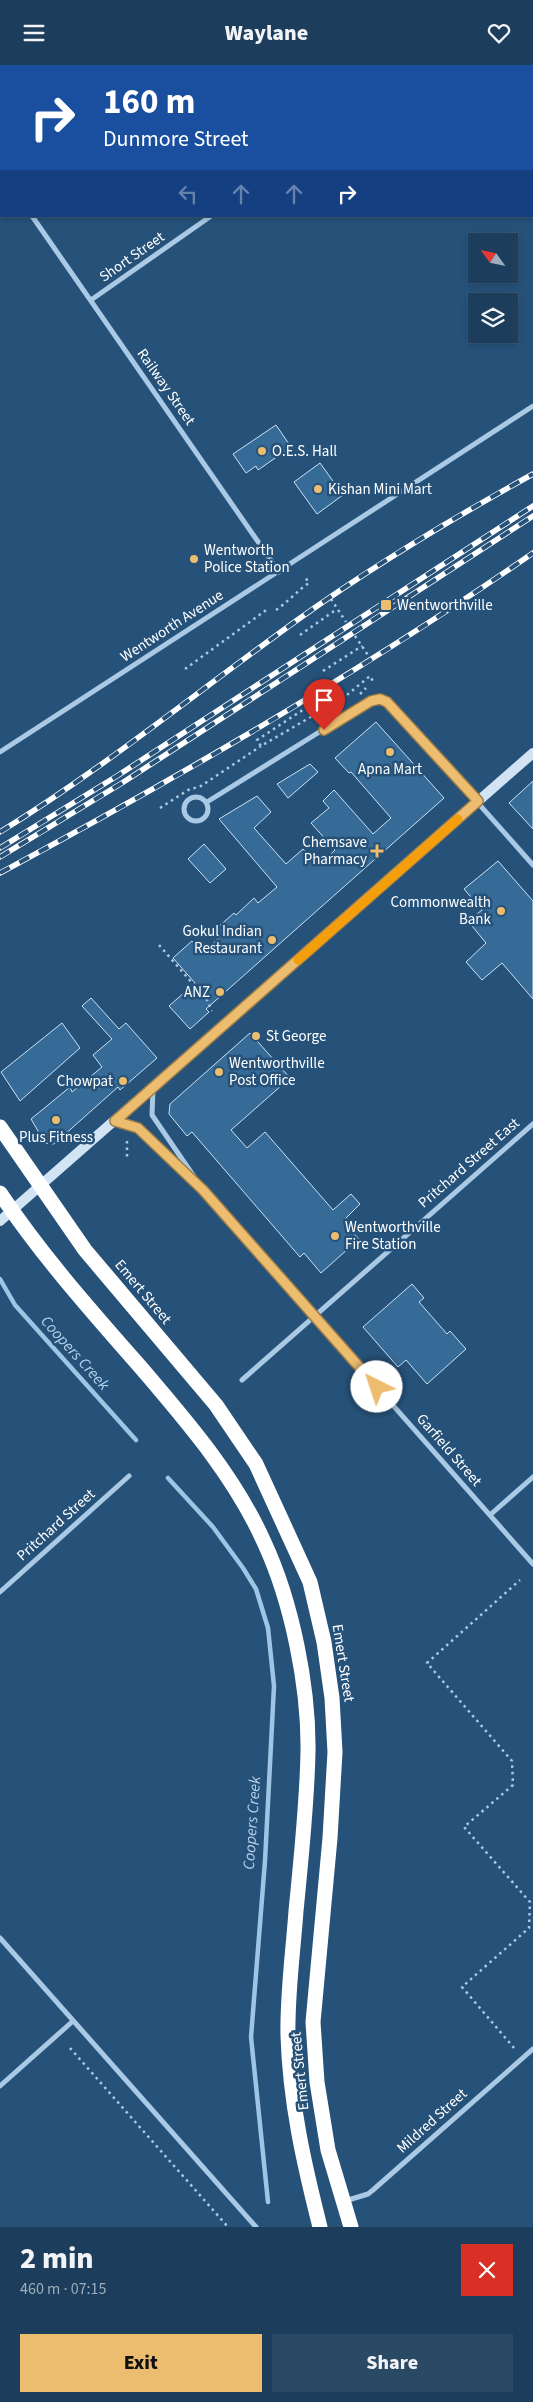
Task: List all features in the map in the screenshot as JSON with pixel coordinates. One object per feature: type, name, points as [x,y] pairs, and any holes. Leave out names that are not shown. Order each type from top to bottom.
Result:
[{"type":"highway","name":"Emert Street","points":[[0,1127],[85,1250],[216,1405],[264,1481],[310,1582],[324,1642],[332,1698],[335,1751],[330,1838],[313,2022],[317,2082],[328,2151],[351,2227]]},
{"type":"highway","name":"Emert Street","points":[[0,1193],[59,1273],[176,1409],[224,1469],[265,1543],[283,1593],[296,1643],[306,1698],[308,1751],[303,1836],[290,1979],[288,2035],[293,2100],[304,2166],[320,2227]]},
{"type":"street","name":"Railway Street","points":[[33,217],[279,572]]},
{"type":"street","name":"Short Street","points":[[91,300],[210,217]]},
{"type":"street","name":"Wentworth Avenue","points":[[0,752],[533,406]]},
{"type":"street","points":[[207,802],[371,701],[380,699],[390,704],[533,865]]},
{"type":"street","points":[[0,1221],[533,753]]},
{"type":"street","points":[[197,797],[207,802],[207,814],[201,820],[193,820],[186,815],[184,807],[190,799],[197,797]]},
{"type":"street","points":[[153,1087],[152,1115],[203,1190]]},
{"type":"street","name":"Garfield Street","points":[[115,1121],[138,1128],[203,1190],[533,1564]]},
{"type":"street","name":"Pritchard Street East","points":[[242,1380],[533,1124]]},
{"type":"street","name":"Pritchard Street","points":[[0,1592],[129,1476]]},
{"type":"street","points":[[490,1515],[533,1477]]},
{"type":"street","points":[[0,1939],[256,2227]]},
{"type":"street","points":[[0,2085],[73,2021]]},
{"type":"street","name":"Mildred Street","points":[[343,2201],[368,2194],[533,2049]]},
{"type":"path","points":[[276,610],[292,599],[300,589],[309,583],[305,577]]},
{"type":"path","points":[[330,599],[346,622]]},
{"type":"path","points":[[185,669],[268,608]]},
{"type":"path","points":[[300,635],[337,609]]},
{"type":"path","points":[[355,636],[370,658]]},
{"type":"path","points":[[323,671],[362,646]]},
{"type":"path","points":[[342,699],[370,676],[374,683]]},
{"type":"path","points":[[359,695],[366,688]]},
{"type":"path","points":[[261,746],[257,740],[324,696]]},
{"type":"path","points":[[160,808],[188,790],[201,787],[261,746],[321,711],[332,712],[339,708]]},
{"type":"path","points":[[160,945],[207,1000],[212,1011]]},
{"type":"path","points":[[127,1141],[127,1157]]},
{"type":"path","points":[[514,2048],[462,1987],[529,1928],[530,1902],[464,1827],[513,1785],[512,1761],[427,1663],[520,1580]]},
{"type":"path","points":[[70,2048],[228,2227]]},
{"type":"building","name":"O.E.S. Hall","points":[[276,425],[291,447],[258,470],[256,466],[246,473],[233,454]]},
{"type":"building","name":"Kishan Mini Mart","points":[[320,463],[343,495],[317,514],[294,482]]},
{"type":"building","points":[[376,722],[444,798],[206,1009],[209,1012],[190,1029],[169,1006],[195,983],[173,958],[192,941],[203,953],[221,936],[216,929],[234,913],[236,915],[254,898],[258,903],[277,887],[219,819],[257,796],[271,812],[254,828],[286,864],[303,849],[318,866],[335,850],[311,823],[329,808],[323,801],[334,790],[373,834],[391,818],[351,772],[349,773],[335,758]]},
{"type":"building","points":[[310,764],[318,772],[288,798],[277,784]]},
{"type":"building","points":[[533,781],[533,829],[509,803]]},
{"type":"building","points":[[204,844],[226,869],[210,883],[188,859]]},
{"type":"building","points":[[498,861],[533,901],[533,999],[502,963],[482,980],[466,962],[486,943],[468,921],[482,910],[464,889]]},
{"type":"building","points":[[91,998],[119,1029],[126,1023],[157,1058],[120,1090],[118,1087],[54,1144],[45,1143],[31,1119],[70,1087],[72,1092],[102,1067],[93,1055],[112,1039],[82,1006]]},
{"type":"building","points":[[62,1023],[80,1048],[20,1101],[1,1072]]},
{"type":"building","points":[[250,1033],[290,1078],[231,1130],[247,1148],[265,1132],[333,1210],[351,1194],[360,1204],[343,1221],[359,1239],[321,1273],[304,1253],[300,1257],[192,1132],[187,1136],[169,1114],[170,1104]]},
{"type":"building","points":[[412,1284],[424,1298],[419,1302],[447,1334],[450,1331],[466,1349],[427,1384],[406,1360],[398,1367],[363,1327]]},
{"type":"waterway","name":"Coopers Creek","points":[[0,1279],[15,1305],[136,1440]]},
{"type":"waterway","name":"Coopers Creek","points":[[168,1478],[213,1527],[243,1568],[256,1589],[268,1628],[274,1686],[265,1861],[251,2037],[268,2202]]},
{"type":"railway","points":[[0,832],[105,762],[305,614],[434,531],[533,474]]},
{"type":"railway","points":[[0,848],[117,776],[533,506]]},
{"type":"railway","points":[[0,857],[122,783],[533,516]]},
{"type":"railway","points":[[0,873],[271,721],[469,597],[533,553]]},
{"type":"slow traffic","points":[[298,960],[458,819]]},
{"type":"place","name":"O.E.S. Hall","points":[[262,451]]},
{"type":"place","name":"Kishan Mini Mart","points":[[318,489]]},
{"type":"place","name":"Wentworth Police Station","points":[[194,559]]},
{"type":"place","name":"Wentworthville","points":[[386,605]]},
{"type":"place","name":"Apna Mart","points":[[390,752]]},
{"type":"place","name":"Chemsave Pharmacy","points":[[377,851]]},
{"type":"place","name":"Commonwealth Bank","points":[[501,911]]},
{"type":"place","name":"Gokul Indian Restaurant","points":[[272,940]]},
{"type":"place","name":"ANZ","points":[[220,992]]},
{"type":"place","name":"St George","points":[[256,1036]]},
{"type":"place","name":"Wentworthville Post Office","points":[[219,1072]]},
{"type":"place","name":"Chowpat","points":[[123,1081]]},
{"type":"place","name":"Plus Fitness","points":[[56,1120]]},
{"type":"place","name":"Wentworthville Fire Station","points":[[335,1236]]},
{"type":"route","points":[[324,730],[371,701],[380,699],[387,702],[478,801],[115,1121],[128,1123],[138,1128],[203,1190],[377,1387]]}]
